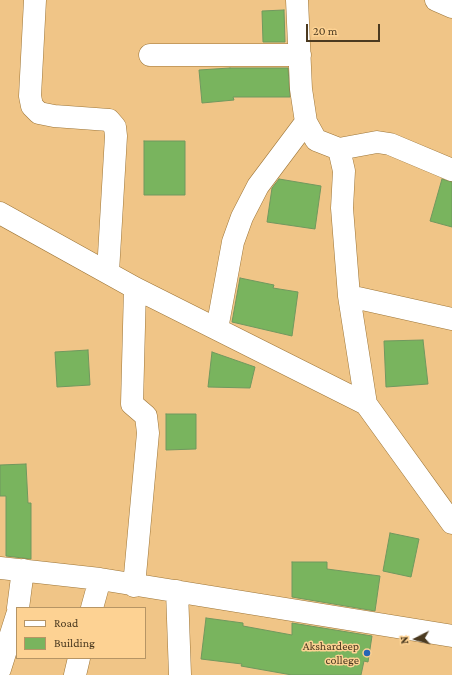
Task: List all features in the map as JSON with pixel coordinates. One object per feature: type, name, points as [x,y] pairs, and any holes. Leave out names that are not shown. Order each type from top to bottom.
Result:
[{"type":"street","points":[[35,0],[30,96],[32,106],[39,113],[54,116],[108,120],[115,127],[116,136],[108,272]]},
{"type":"street","points":[[298,0],[301,89],[306,122],[316,140],[338,149],[378,142],[390,144],[452,170]]},
{"type":"street","points":[[436,0],[452,7]]},
{"type":"street","points":[[150,55],[300,55]]},
{"type":"street","points":[[217,329],[233,242],[242,217],[258,186],[306,122]]},
{"type":"street","points":[[338,149],[344,171],[342,208],[349,296],[366,404],[452,523]]},
{"type":"street","points":[[0,213],[135,288],[366,404]]},
{"type":"street","points":[[134,586],[148,433],[146,416],[132,404],[135,288]]},
{"type":"street","points":[[349,296],[452,319]]},
{"type":"street","points":[[0,568],[100,579],[134,586],[177,591],[452,636]]},
{"type":"street","points":[[18,607],[22,570]]},
{"type":"street","points":[[92,607],[100,579]]},
{"type":"street","points":[[177,591],[180,675]]},
{"type":"street","points":[[0,669],[16,618]]},
{"type":"street","points":[[75,675],[79,659]]},
{"type":"building","points":[[284,10],[285,42],[263,42],[262,11]]},
{"type":"building","points":[[230,68],[288,68],[290,97],[233,97],[234,100],[202,103],[199,70]]},
{"type":"building","points":[[144,141],[185,141],[185,195],[144,195]]},
{"type":"building","points":[[279,179],[321,186],[315,229],[267,222],[272,188]]},
{"type":"building","points":[[442,179],[452,182],[452,227],[430,221]]},
{"type":"building","points":[[240,278],[274,285],[273,288],[298,292],[292,336],[232,322]]},
{"type":"building","points":[[423,340],[428,384],[386,387],[384,341]]},
{"type":"building","points":[[88,350],[90,385],[57,387],[55,352]]},
{"type":"building","points":[[212,352],[255,367],[250,388],[208,387]]},
{"type":"building","points":[[166,414],[196,414],[196,449],[166,450]]},
{"type":"building","points":[[26,464],[28,503],[31,503],[31,559],[6,556],[6,496],[0,496],[0,465]]},
{"type":"building","points":[[390,533],[419,539],[411,577],[383,571]]},
{"type":"building","points":[[292,562],[327,562],[327,569],[380,576],[375,611],[292,597]]},
{"type":"building","points":[[206,618],[243,623],[243,626],[292,635],[292,623],[372,636],[368,662],[364,661],[361,675],[292,675],[241,666],[242,664],[201,659]]},
{"type":"place","name":"Akshardeep college","points":[[367,653]]}]
